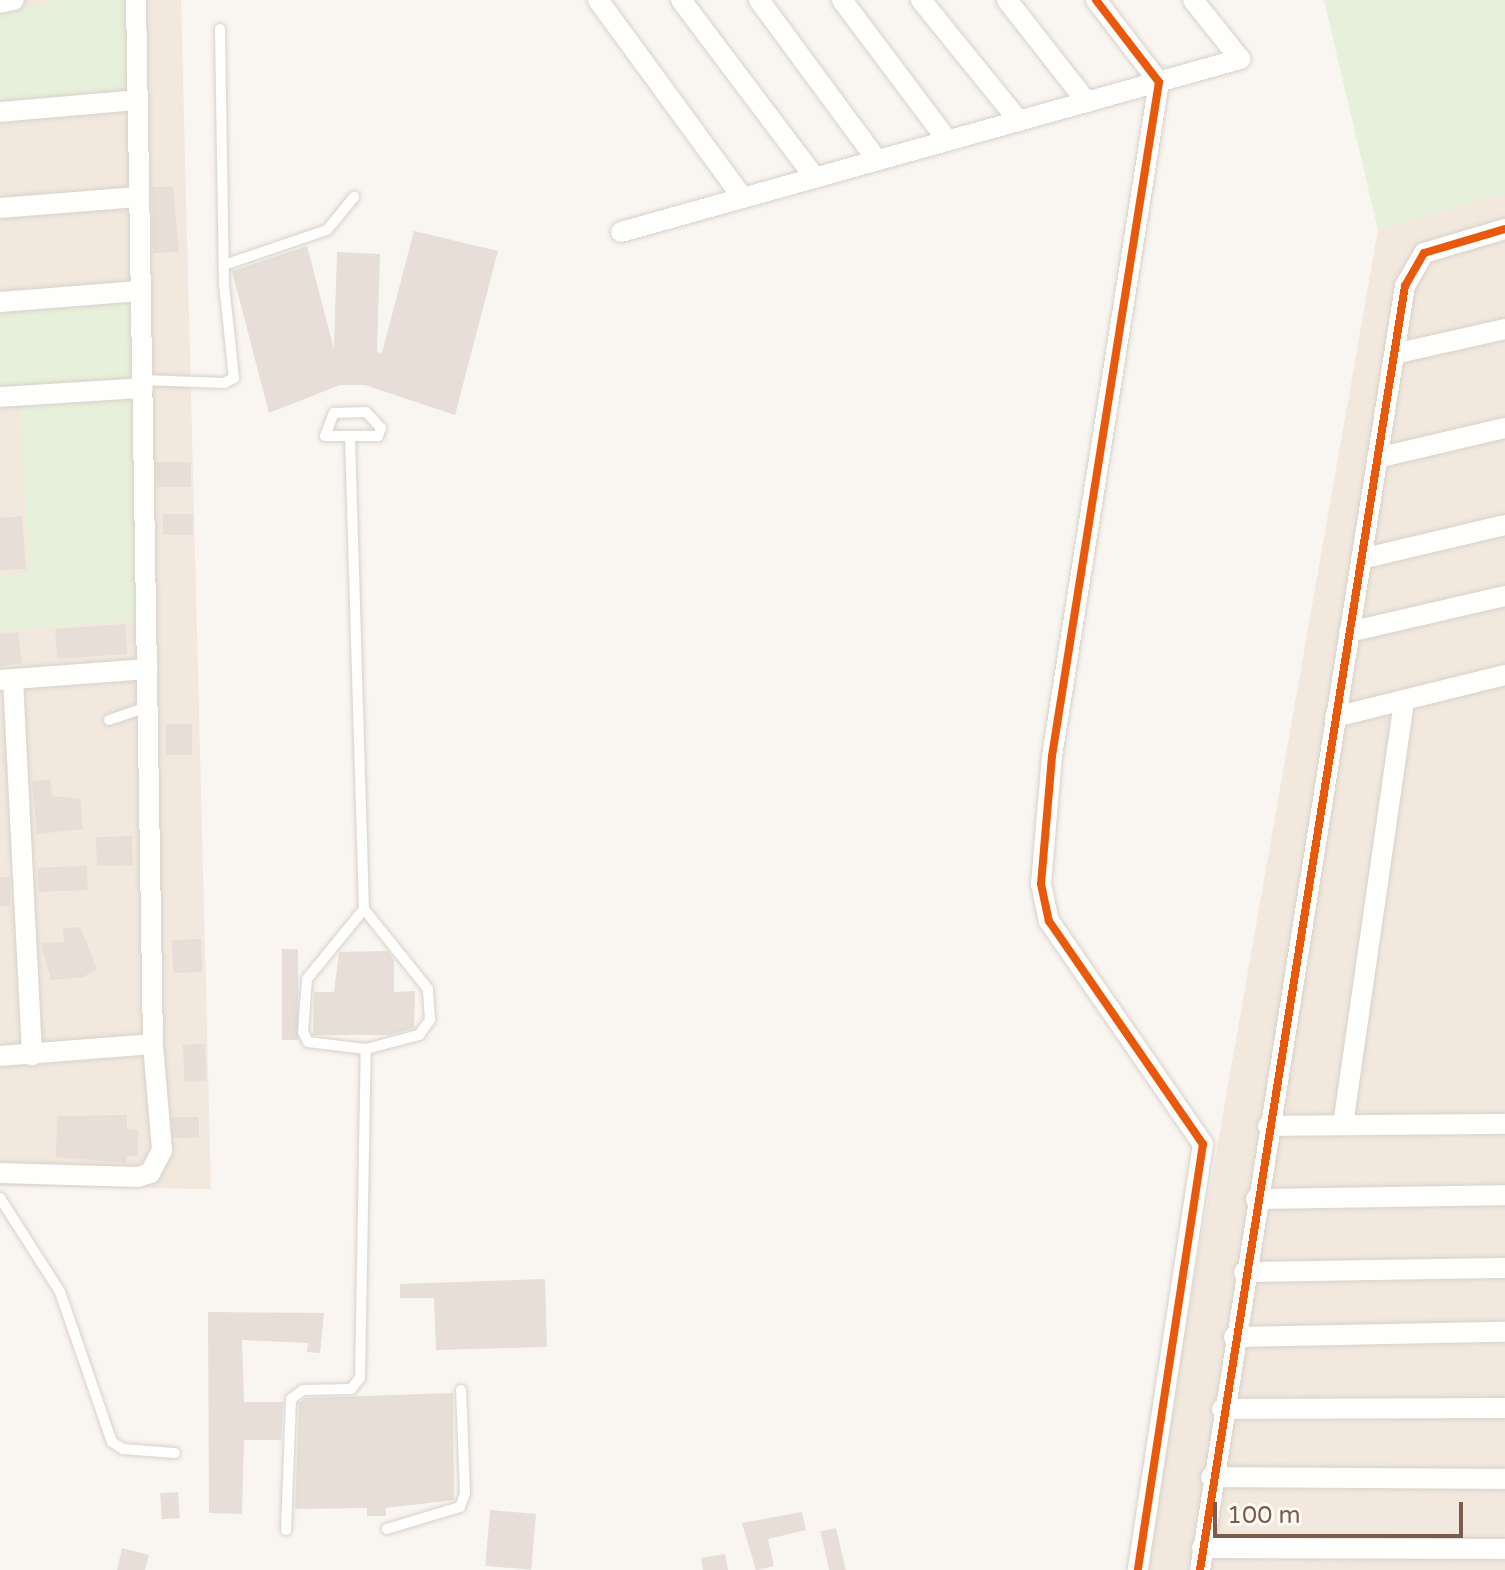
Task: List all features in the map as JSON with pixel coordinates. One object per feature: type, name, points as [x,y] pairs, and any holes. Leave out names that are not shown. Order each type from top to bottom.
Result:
[{"type":"street","points":[[0,3],[14,0]]},
{"type":"street","points":[[0,1173],[150,1173],[162,1150],[153,1044],[136,0]]},
{"type":"street","points":[[598,0],[743,198]]},
{"type":"street","points":[[681,0],[815,178]]},
{"type":"street","points":[[759,0],[877,160]]},
{"type":"street","points":[[842,0],[948,141]]},
{"type":"street","points":[[921,0],[1019,121]]},
{"type":"street","points":[[1007,0],[1087,102]]},
{"type":"street","points":[[1096,0],[1159,82],[1052,756],[1041,884],[1049,921],[1203,1144],[1138,1570]]},
{"type":"street","points":[[621,232],[1240,59],[1193,0]]},
{"type":"street","points":[[0,112],[137,100]]},
{"type":"street","points":[[0,208],[138,197]]},
{"type":"street","points":[[1200,1570],[1211,1477],[1394,354],[1414,262],[1432,250],[1505,229]]},
{"type":"street","points":[[0,302],[140,291]]},
{"type":"street","points":[[1394,354],[1505,329]]},
{"type":"street","points":[[0,397],[143,384]]},
{"type":"street","points":[[1377,458],[1505,428]]},
{"type":"street","points":[[1361,559],[1505,525]]},
{"type":"street","points":[[1349,632],[1505,596]]},
{"type":"street","points":[[32,1056],[7,679],[148,669]]},
{"type":"street","points":[[1335,717],[1505,675]]},
{"type":"street","points":[[1343,1125],[1404,701]]},
{"type":"street","points":[[0,1056],[32,1056],[153,1044]]},
{"type":"street","points":[[1268,1126],[1505,1124]]},
{"type":"street","points":[[1256,1199],[1505,1195]]},
{"type":"street","points":[[1244,1272],[1505,1268]]},
{"type":"street","points":[[1234,1337],[1505,1332]]},
{"type":"street","points":[[1222,1409],[1505,1408]]},
{"type":"street","points":[[1211,1477],[1505,1479]]},
{"type":"street","points":[[1202,1548],[1505,1549]]},
{"type":"lane","points":[[143,384],[224,383],[234,378],[224,265],[220,29]]},
{"type":"lane","points":[[224,265],[327,230],[354,197]]},
{"type":"lane","points":[[366,412],[381,428],[378,436],[350,437],[325,436],[334,413],[366,412]]},
{"type":"lane","points":[[350,437],[364,909],[428,989],[430,1020],[419,1035],[366,1049],[308,1042],[303,1032],[307,979],[364,909]]},
{"type":"lane","points":[[109,720],[149,706]]},
{"type":"lane","points":[[286,1530],[291,1399],[303,1390],[351,1389],[360,1378],[366,1049]]},
{"type":"lane","points":[[0,1198],[60,1292],[112,1442],[123,1449],[175,1453]]},
{"type":"lane","points":[[387,1529],[460,1507],[465,1493],[461,1390]]},
{"type":"shaded area","points":[[0,0],[181,0],[211,1189],[0,1186]]},
{"type":"shaded area","points":[[1505,193],[1505,1570],[1143,1570],[1378,230]]},
{"type":"green space","points":[[58,0],[128,0],[126,89],[0,103],[0,13]]},
{"type":"green space","points":[[1324,0],[1505,0],[1505,193],[1378,230]]},
{"type":"green space","points":[[121,302],[135,312],[132,377],[0,386],[0,310]]},
{"type":"green space","points":[[128,396],[134,400],[137,621],[0,631],[0,575],[30,573],[18,403]]},
{"type":"building","points":[[152,187],[173,187],[179,252],[153,253]]},
{"type":"building","points":[[414,231],[498,251],[455,415],[365,385],[340,385],[269,413],[232,271],[307,246],[334,349],[337,252],[380,254],[377,352],[382,353]]},
{"type":"building","points":[[157,462],[191,462],[191,487],[157,487]]},
{"type":"building","points":[[163,514],[193,514],[193,535],[163,535]]},
{"type":"building","points":[[22,516],[26,569],[0,570],[0,518]]},
{"type":"building","points":[[125,624],[127,654],[57,659],[55,629]]},
{"type":"building","points":[[18,632],[22,663],[0,666],[0,634]]},
{"type":"building","points":[[166,724],[192,724],[192,755],[166,755]]},
{"type":"building","points":[[50,779],[52,796],[80,799],[83,829],[37,834],[32,781]]},
{"type":"building","points":[[132,836],[133,865],[97,866],[96,837]]},
{"type":"building","points":[[87,866],[88,890],[39,892],[38,868]]},
{"type":"building","points":[[0,877],[10,877],[10,906],[0,906]]},
{"type":"building","points":[[80,927],[97,969],[83,977],[51,980],[41,943],[64,942],[63,928]]},
{"type":"building","points":[[201,939],[202,972],[173,973],[172,940]]},
{"type":"building","points":[[282,949],[298,949],[298,1040],[282,1040]]},
{"type":"building","points":[[388,951],[394,960],[394,992],[415,991],[414,1028],[389,1035],[313,1035],[314,992],[334,992],[339,952]]},
{"type":"building","points":[[205,1044],[206,1081],[184,1082],[183,1045]]},
{"type":"building","points":[[127,1115],[127,1129],[138,1130],[138,1156],[127,1156],[127,1163],[56,1157],[57,1116]]},
{"type":"building","points":[[172,1117],[199,1117],[199,1138],[172,1138]]},
{"type":"building","points":[[545,1279],[547,1347],[436,1350],[434,1298],[400,1298],[400,1284]]},
{"type":"building","points":[[208,1312],[324,1313],[320,1353],[307,1352],[308,1343],[242,1340],[244,1402],[283,1402],[281,1440],[244,1440],[242,1514],[209,1513]]},
{"type":"building","points":[[453,1393],[454,1500],[386,1508],[386,1516],[367,1516],[367,1508],[295,1509],[299,1403],[306,1398]]},
{"type":"building","points":[[178,1492],[180,1518],[162,1519],[160,1493]]},
{"type":"building","points":[[490,1510],[536,1514],[531,1570],[485,1566]]},
{"type":"building","points":[[802,1512],[806,1530],[768,1539],[774,1566],[756,1570],[742,1523]]},
{"type":"building","points":[[836,1528],[846,1570],[829,1570],[820,1532]]},
{"type":"building","points":[[122,1548],[149,1555],[145,1570],[117,1570]]},
{"type":"building","points":[[725,1554],[728,1570],[703,1570],[701,1558]]},
{"type":"cycle path","points":[[1096,0],[1159,82],[1052,756],[1041,884],[1049,921],[1203,1144],[1138,1570]]},
{"type":"cycle path","points":[[1200,1570],[1405,286],[1424,253],[1505,229]]}]
